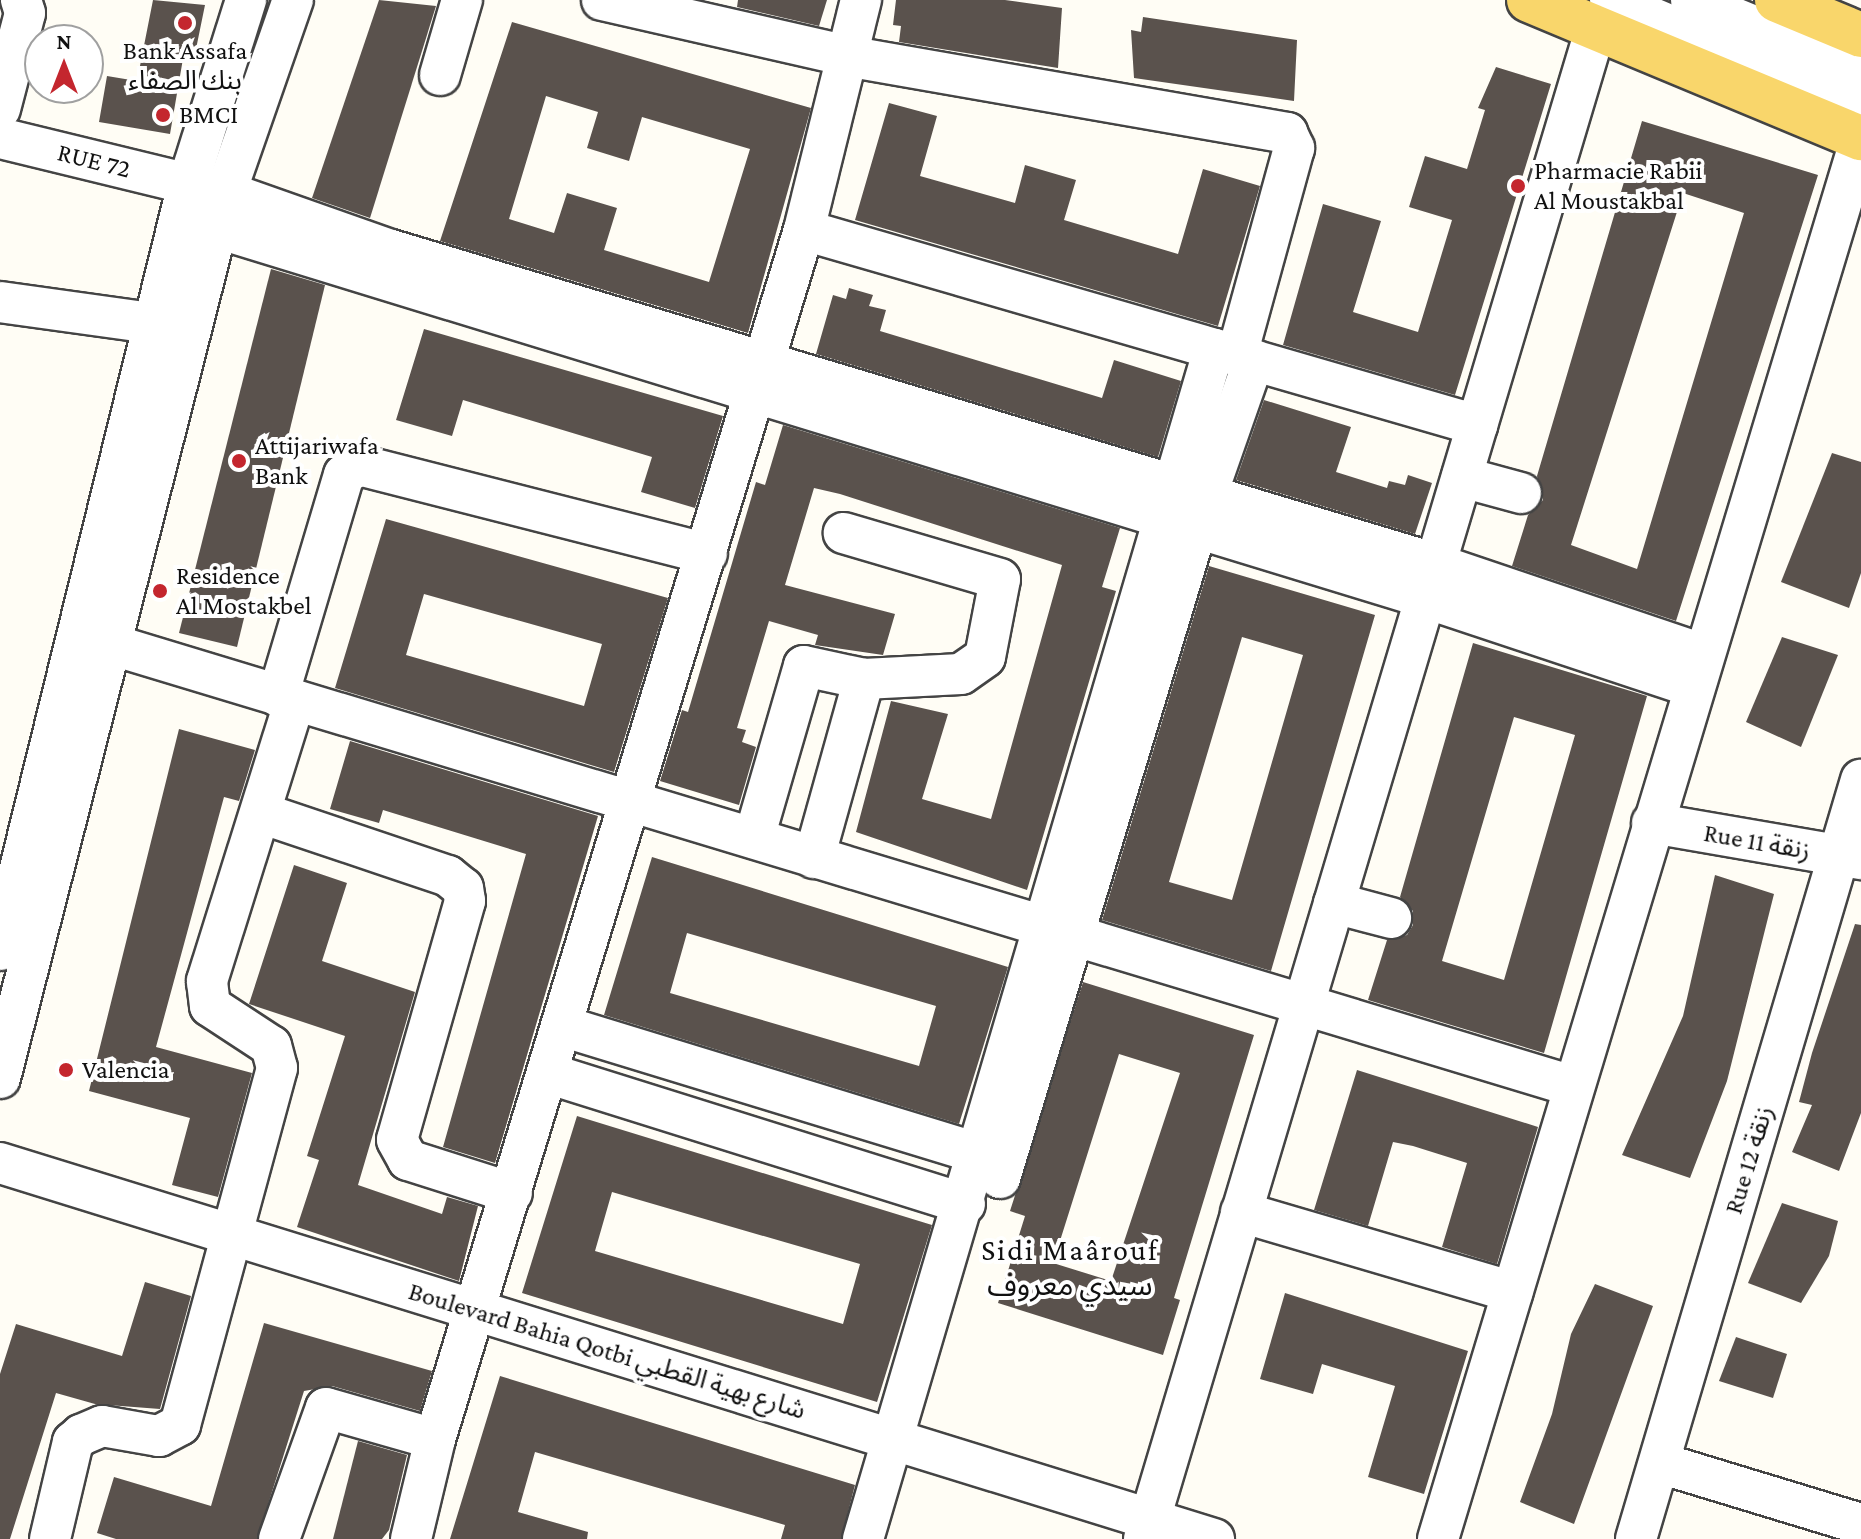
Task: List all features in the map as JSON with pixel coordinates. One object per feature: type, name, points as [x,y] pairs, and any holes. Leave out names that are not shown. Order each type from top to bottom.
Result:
[{"type":"main road","points":[[1529,0],[1603,14],[1861,138]]},
{"type":"main road","points":[[1777,0],[1861,35]]},
{"type":"street","points":[[0,109],[25,13],[21,0]]},
{"type":"street","points":[[0,950],[158,324],[188,184],[246,0]]},
{"type":"street","points":[[0,1078],[222,210],[293,0]]},
{"type":"street","points":[[440,75],[462,0]]},
{"type":"street","points":[[602,0],[852,57],[1291,136],[1294,148],[1235,355],[1186,506],[904,1443],[863,1539]]},
{"type":"street","points":[[411,1539],[435,1439],[633,803],[804,230],[852,57],[861,0]]},
{"type":"street","points":[[1691,0],[1861,70]]},
{"type":"street","points":[[1147,1529],[1603,14],[1861,106]]},
{"type":"street","name":"RUE 72","points":[[0,138],[188,184]]},
{"type":"street","points":[[1438,1539],[1861,138]]},
{"type":"street","points":[[222,210],[759,380],[1431,581],[1698,670]]},
{"type":"street","points":[[804,230],[1477,425]]},
{"type":"street","points":[[0,302],[158,324]]},
{"type":"street","points":[[50,1539],[73,1442],[102,1426],[169,1435],[180,1425],[277,1058],[271,1046],[210,1006],[206,995],[261,813],[344,475],[359,465],[707,554]]},
{"type":"street","points":[[1462,477],[1521,493]]},
{"type":"street","points":[[754,838],[804,666],[864,679],[961,674],[985,657],[1002,588],[994,574],[844,533]]},
{"type":"street","points":[[113,645],[814,858],[933,875],[1058,931],[1182,955],[1303,1005],[1573,1086]]},
{"type":"street","points":[[814,858],[864,679]]},
{"type":"street","name":"Rue 12 زنقة","points":[[1636,1539],[1850,858],[1861,780]]},
{"type":"street","points":[[261,813],[448,876],[463,888],[465,901],[397,1140],[408,1160],[512,1193]]},
{"type":"street","name":"Rue 11 زنقة","points":[[1652,823],[1850,858]]},
{"type":"street","points":[[1334,903],[1391,918]]},
{"type":"street","points":[[887,1539],[904,1443],[965,1204],[1058,931]]},
{"type":"street","points":[[562,1026],[980,1154]]},
{"type":"street","points":[[547,1073],[965,1204]]},
{"type":"street","name":"Boulevard Bahia Qotbi شارع بهية القطبي","points":[[0,1163],[475,1311],[818,1433],[904,1443],[1147,1529],[1214,1539]]},
{"type":"street","points":[[1241,1212],[1512,1292]]},
{"type":"street","points":[[279,1539],[326,1408],[435,1439]]},
{"type":"street","points":[[1660,1463],[1861,1524]]},
{"type":"building","points":[[153,0],[205,5],[196,49],[185,47],[170,134],[99,122],[107,76],[137,81]]},
{"type":"building","points":[[379,0],[436,6],[370,218],[312,198]]},
{"type":"building","points":[[738,0],[827,0],[819,26],[737,7]]},
{"type":"building","points":[[896,0],[1005,0],[1062,8],[1058,68],[899,42],[901,26],[893,25]]},
{"type":"building","points":[[1143,17],[1297,40],[1294,101],[1134,78],[1131,30],[1141,32]]},
{"type":"building","points":[[512,22],[811,108],[748,333],[440,241]],"holes":[[[546,96],[598,112],[587,148],[629,161],[642,117],[750,149],[709,282],[604,250],[617,208],[567,193],[554,233],[509,219]]]},
{"type":"building","points":[[1496,67],[1551,84],[1455,395],[1283,345],[1323,204],[1381,221],[1353,312],[1418,332],[1452,220],[1409,207],[1425,156],[1467,169],[1485,110],[1478,108]]},
{"type":"building","points":[[889,103],[937,116],[920,176],[1015,203],[1025,165],[1076,180],[1064,220],[1178,254],[1203,169],[1260,186],[1218,326],[855,220]]},
{"type":"building","points":[[1642,121],[1818,175],[1676,621],[1512,566],[1528,515],[1543,500],[1537,476]],"holes":[[[1683,193],[1744,213],[1637,569],[1571,545]]]},
{"type":"building","points":[[271,269],[325,285],[237,647],[179,633]]},
{"type":"building","points":[[849,288],[873,295],[869,306],[886,310],[880,331],[1102,398],[1114,360],[1181,381],[1158,457],[816,354],[833,295],[846,299]]},
{"type":"building","points":[[424,329],[723,416],[695,508],[641,492],[652,457],[463,400],[452,436],[396,420]]},
{"type":"building","points":[[1264,400],[1351,427],[1336,472],[1387,488],[1389,481],[1405,485],[1408,475],[1432,483],[1415,534],[1236,480]]},
{"type":"building","points":[[783,425],[1120,528],[1102,587],[1116,591],[1027,890],[856,832],[891,701],[948,714],[922,799],[991,819],[1062,565],[840,494],[814,488],[785,585],[895,614],[883,655],[815,645],[818,635],[769,621],[737,728],[746,730],[742,742],[756,747],[739,805],[660,781],[682,710],[688,712],[756,482],[765,485]]},
{"type":"building","points":[[1832,453],[1861,462],[1861,573],[1849,608],[1781,582]]},
{"type":"building","points":[[386,519],[668,598],[614,772],[335,688]],"holes":[[[424,594],[602,644],[584,706],[406,655]]]},
{"type":"building","points":[[1209,566],[1375,615],[1271,971],[1102,920]],"holes":[[[1242,637],[1303,655],[1232,900],[1169,882]]]},
{"type":"building","points":[[1782,637],[1838,655],[1801,747],[1746,722]]},
{"type":"building","points":[[1473,643],[1647,696],[1544,1053],[1368,1000],[1387,940],[1407,935],[1413,925],[1413,911],[1400,897]],"holes":[[[1514,717],[1575,735],[1504,980],[1442,961]]]},
{"type":"building","points":[[179,729],[255,750],[239,801],[224,797],[156,1047],[252,1073],[218,1197],[172,1185],[190,1118],[89,1091]]},
{"type":"building","points":[[350,741],[598,816],[495,1163],[443,1147],[526,854],[383,810],[379,823],[330,809]]},
{"type":"building","points":[[652,857],[1008,967],[959,1124],[604,1015]],"holes":[[[687,933],[936,1006],[919,1066],[670,993]]]},
{"type":"building","points":[[294,865],[347,883],[322,961],[415,992],[358,1185],[442,1214],[447,1197],[478,1206],[459,1281],[297,1227],[319,1160],[307,1156],[345,1036],[249,1004]]},
{"type":"building","points":[[1715,875],[1774,894],[1727,1081],[1690,1178],[1622,1155],[1683,1016]]},
{"type":"building","points":[[1855,924],[1861,925],[1861,1113],[1839,1171],[1792,1152],[1812,1105],[1799,1102],[1812,1053]]},
{"type":"building","points":[[1083,982],[1254,1035],[1174,1298],[1180,1300],[1163,1355],[998,1303],[1025,1216],[1010,1211]],"holes":[[[1119,1054],[1180,1073],[1111,1281],[1053,1263]]]},
{"type":"building","points":[[1357,1070],[1538,1127],[1497,1264],[1442,1247],[1467,1163],[1413,1146],[1393,1142],[1368,1226],[1314,1210]]},
{"type":"building","points":[[577,1116],[932,1225],[877,1402],[522,1293]],"holes":[[[612,1192],[860,1264],[843,1324],[595,1251]]]},
{"type":"building","points":[[1782,1203],[1838,1221],[1829,1256],[1801,1303],[1748,1283]]},
{"type":"building","points":[[145,1282],[191,1296],[160,1409],[95,1404],[56,1393],[10,1539],[0,1539],[0,1374],[16,1324],[122,1356]]},
{"type":"building","points":[[1595,1284],[1653,1306],[1574,1524],[1520,1502],[1552,1414],[1571,1334]]},
{"type":"building","points":[[1285,1293],[1468,1351],[1424,1494],[1368,1477],[1395,1386],[1322,1364],[1313,1394],[1260,1379]]},
{"type":"building","points":[[264,1323],[432,1371],[420,1411],[332,1386],[304,1391],[257,1539],[116,1539],[97,1533],[114,1477],[211,1506]]},
{"type":"building","points":[[1736,1337],[1787,1354],[1773,1398],[1719,1381]]},
{"type":"building","points":[[500,1376],[855,1485],[841,1539],[781,1539],[785,1525],[535,1452],[518,1512],[588,1532],[587,1539],[450,1539]]},
{"type":"building","points":[[358,1441],[407,1455],[389,1530],[382,1539],[333,1539]]},
{"type":"place","name":"Bank Assafa بنك الصفاء","points":[[185,23]]},
{"type":"place","name":"BMCI","points":[[163,115]]},
{"type":"place","name":"Pharmacie Rabii Al Moustakbal","points":[[1518,186]]},
{"type":"place","name":"Attijariwafa Bank","points":[[239,461]]},
{"type":"place","name":"Residence Al Mostakbel","points":[[160,591]]},
{"type":"place","name":"Valencia","points":[[66,1070]]},
{"type":"district","name":"Sidi Maârouf سيدي معروف","points":[[1070,1267]]}]
